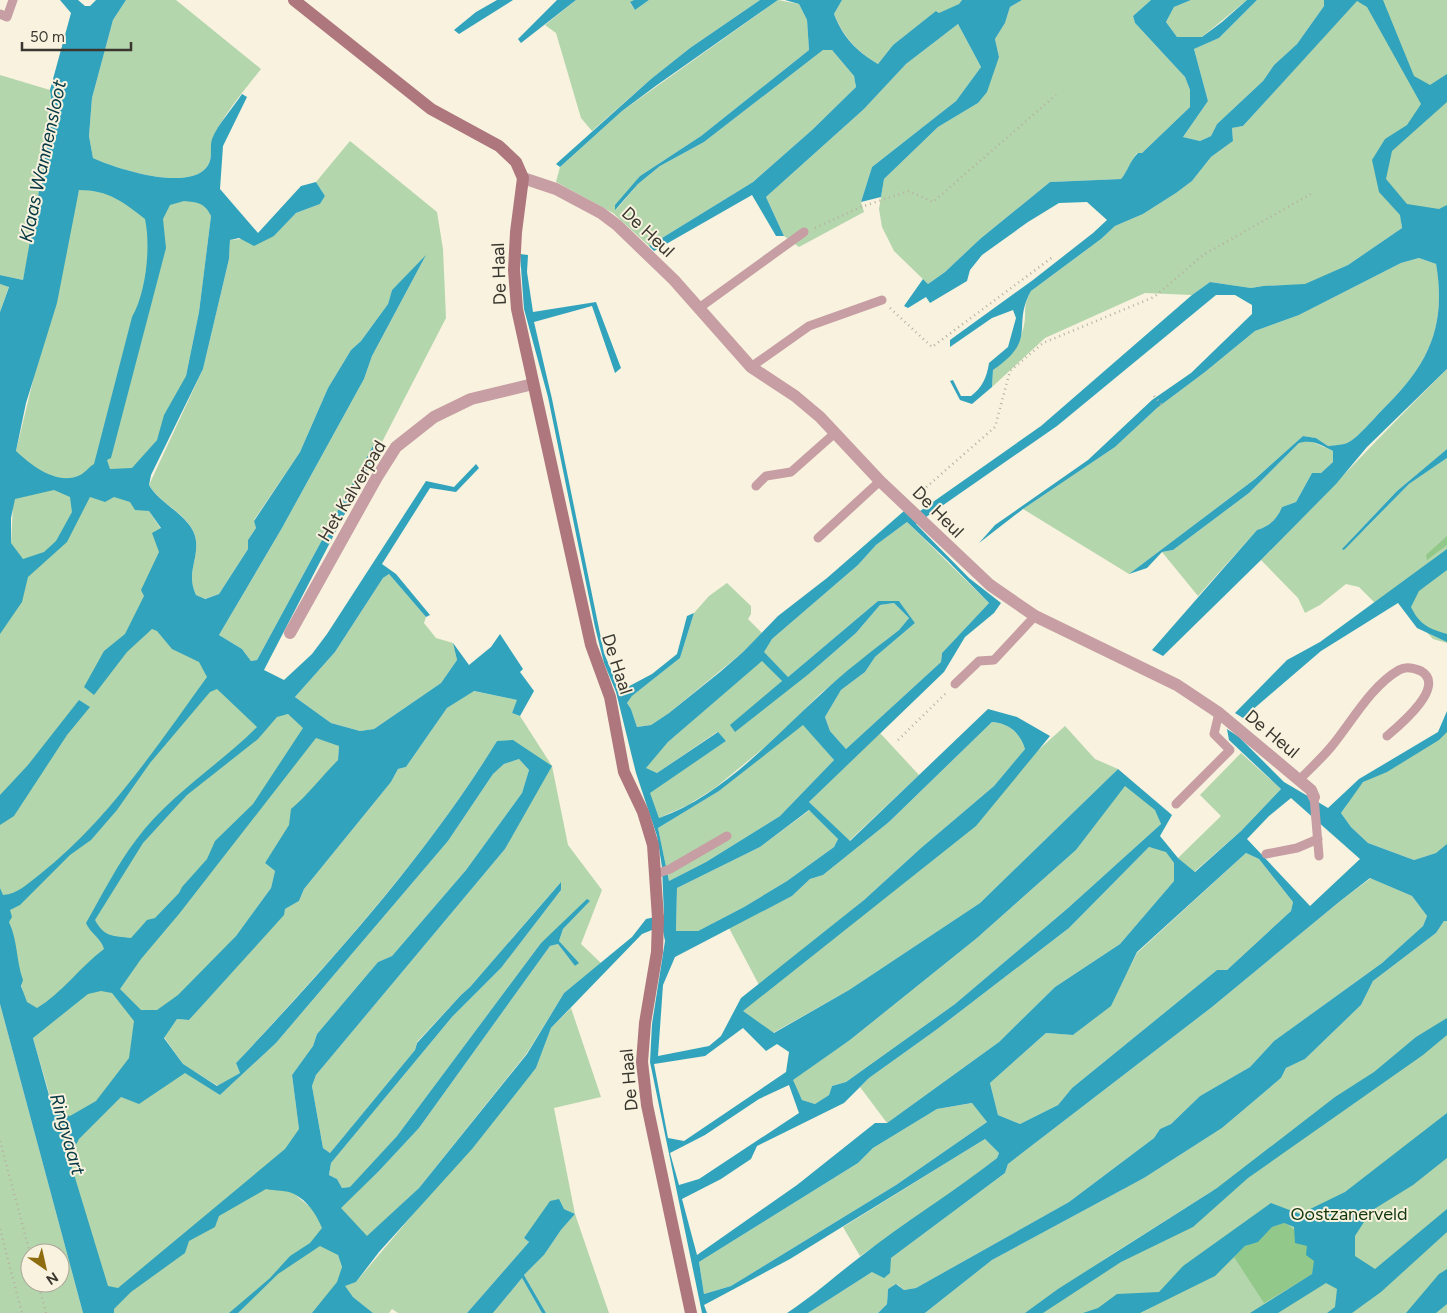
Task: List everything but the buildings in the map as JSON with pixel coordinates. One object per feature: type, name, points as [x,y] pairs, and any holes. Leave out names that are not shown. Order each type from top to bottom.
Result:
[{"type":"street","points":[[294,0],[431,109],[499,146],[516,162],[523,178]]},
{"type":"street","name":"De Heul","points":[[523,178],[556,190],[601,213],[617,225],[699,308],[751,368],[795,396],[835,433],[880,481],[990,585],[1035,616],[1177,685],[1219,713],[1311,790],[1314,797]]},
{"type":"street","name":"De Haal","points":[[523,178],[516,232],[514,270],[517,309],[591,645],[610,697],[624,772],[643,812],[653,844],[657,874],[657,952],[644,1023],[642,1062],[647,1105],[691,1313]]},
{"type":"street","name":"Het Kalverpad","points":[[290,633],[377,477],[396,447],[434,417],[471,399],[533,384]]},
{"type":"lane","points":[[0,14],[7,17],[13,0]]},
{"type":"lane","points":[[699,308],[804,232]]},
{"type":"lane","points":[[751,368],[809,326],[882,300]]},
{"type":"lane","points":[[756,486],[766,476],[790,472],[835,433]]},
{"type":"lane","points":[[818,538],[880,481]]},
{"type":"lane","points":[[955,684],[979,662],[994,660],[1035,616]]},
{"type":"lane","points":[[1299,780],[1332,746],[1351,719],[1391,675],[1402,669],[1413,668],[1424,673],[1431,682],[1431,691],[1424,703],[1387,736]]},
{"type":"lane","points":[[1176,804],[1230,750],[1214,734],[1219,713]]},
{"type":"lane","name":"De Heul","points":[[1314,797],[1319,856]]},
{"type":"lane","points":[[657,874],[670,869],[727,836]]},
{"type":"lane","points":[[1266,854],[1296,848],[1318,838]]},
{"type":"path","points":[[804,232],[837,220],[861,207],[879,203],[908,191],[933,202],[1056,95]]},
{"type":"path","points":[[910,508],[995,427],[1010,371],[1043,343],[1154,297],[1203,255],[1311,194]]},
{"type":"path","points":[[882,300],[932,347],[1054,256]]},
{"type":"path","points":[[1154,396],[1162,405]]},
{"type":"path","points":[[898,740],[955,684]]},
{"type":"path","points":[[0,1141],[27,1243]]},
{"type":"path","points":[[0,1230],[22,1313]]},
{"type":"path","points":[[41,1293],[46,1313]]},
{"type":"green space","points":[[126,0],[176,0],[261,69],[221,122],[213,139],[211,158],[208,165],[196,175],[183,178],[151,176],[104,163],[93,158],[89,136],[92,98],[113,20]]},
{"type":"green space","points":[[576,0],[634,0],[630,3],[635,10],[649,0],[760,0],[690,48],[651,79],[592,131],[581,118],[556,33],[545,25]]},
{"type":"green space","points":[[778,0],[799,4],[807,20],[809,50],[701,136],[640,176],[616,210],[638,184],[660,166],[704,142],[823,50],[832,50],[854,76],[856,87],[812,130],[753,182],[649,246],[613,213],[556,182],[560,167],[622,111]]},
{"type":"green space","points":[[842,0],[962,0],[959,4],[939,14],[937,11],[893,45],[878,64],[857,49],[842,30],[834,14]]},
{"type":"green space","points":[[1022,0],[1151,0],[1133,16],[1135,23],[1185,77],[1190,90],[1190,107],[1142,153],[1137,153],[1121,179],[1050,182],[980,239],[945,272],[928,284],[894,251],[882,227],[879,209],[884,179],[938,127],[978,103],[999,57],[995,39],[1005,23],[1010,7]]},
{"type":"green space","points":[[1191,0],[1247,0],[1202,37],[1177,37],[1166,22],[1174,7]]},
{"type":"green space","points":[[1257,0],[1324,0],[1324,6],[1297,44],[1274,65],[1263,81],[1217,124],[1211,136],[1200,141],[1183,137],[1208,101],[1194,49],[1219,38]]},
{"type":"green space","points":[[1357,0],[1447,0],[1447,272],[1401,223],[1402,228],[1348,265],[1305,285],[1251,288],[1210,282],[1192,295],[1145,293],[1045,338],[992,387],[993,370],[1011,352],[1021,335],[1026,302],[1031,291],[1101,239],[1115,226],[1143,214],[1192,181],[1211,157],[1233,141],[1232,128],[1243,126]]},
{"type":"green space","points":[[958,24],[981,67],[956,101],[872,167],[861,202],[864,212],[799,247],[784,236],[766,197],[864,109],[906,64]]},
{"type":"green space","points":[[0,75],[50,90],[52,105],[39,201],[23,280],[0,275]]},
{"type":"green space","points":[[350,141],[437,212],[443,249],[446,318],[381,444],[374,444],[257,660],[251,661],[242,649],[219,635],[282,528],[364,379],[372,356],[425,257],[392,290],[388,304],[361,341],[351,350],[328,388],[300,452],[254,520],[256,528],[248,540],[248,549],[219,594],[204,599],[196,595],[192,580],[196,548],[194,532],[183,518],[161,499],[149,485],[203,369],[229,259],[230,240],[274,236],[296,213],[320,204],[325,196],[316,182]]},
{"type":"green space","points":[[79,190],[97,190],[103,193],[200,202],[208,209],[211,216],[199,312],[186,376],[157,440],[132,469],[149,511],[161,529],[157,631],[277,716],[288,714],[339,746],[338,760],[265,863],[275,871],[271,888],[236,936],[130,1058],[183,1064],[164,1037],[177,1019],[189,1020],[285,909],[299,901],[304,889],[391,782],[398,769],[406,767],[447,708],[473,691],[518,700],[512,713],[520,716],[552,766],[568,845],[602,890],[581,944],[601,963],[564,993],[527,1053],[419,1188],[367,1237],[340,1208],[378,1172],[419,1128],[550,946],[558,944],[575,966],[578,963],[559,941],[563,929],[590,901],[541,943],[397,1136],[351,1187],[342,1188],[337,1179],[329,1175],[331,1163],[452,1017],[501,968],[561,890],[560,883],[470,987],[417,1042],[415,1050],[330,1153],[323,1148],[312,1086],[316,1075],[505,849],[551,766],[497,741],[469,785],[407,868],[341,948],[236,1063],[240,1073],[218,1086],[187,1067],[220,1095],[276,1043],[448,841],[493,774],[504,764],[519,759],[529,770],[522,793],[466,870],[392,956],[378,962],[317,1034],[313,1046],[292,1075],[299,1129],[293,1193],[315,1211],[338,1255],[342,1267],[333,1313],[113,1313],[33,1038],[0,888],[0,633],[11,543],[16,451]]},
{"type":"green space","points":[[1419,258],[1436,264],[1439,287],[1439,308],[1436,327],[1430,344],[1422,361],[1398,393],[1366,428],[1351,441],[1328,446],[1316,438],[1303,436],[1255,479],[1129,574],[1023,509],[1115,447],[1157,408],[1255,331],[1299,315],[1401,263]]},
{"type":"green space","points":[[0,284],[9,286],[0,312]]},
{"type":"green space","points":[[1447,369],[1447,449],[1397,491],[1342,549],[1366,528],[1409,484],[1447,458],[1447,643],[1433,639],[1407,611],[1413,576],[1375,603],[1359,587],[1346,584],[1320,605],[1305,613],[1298,598],[1261,560]]},
{"type":"green space","points":[[1308,440],[1333,451],[1333,462],[1321,473],[1312,473],[1296,502],[1282,507],[1272,522],[1257,530],[1198,596],[1162,552],[1173,550],[1249,493],[1299,443]]},
{"type":"green space","points":[[907,522],[989,603],[942,653],[941,662],[846,749],[830,731],[825,717],[841,690],[865,672],[875,657],[915,623],[899,601],[878,601],[788,677],[763,652],[772,639],[858,565],[876,545]]},
{"type":"green space","points":[[1447,536],[1447,545],[1427,560],[1426,555]]},
{"type":"green space","points":[[389,574],[426,617],[424,623],[436,638],[453,643],[457,660],[441,683],[374,729],[360,731],[331,723],[295,697],[335,652],[383,578]]},
{"type":"green space","points":[[727,583],[751,606],[751,614],[748,619],[762,633],[743,652],[669,713],[651,725],[637,727],[627,703],[632,696],[680,658],[694,613],[709,596]]},
{"type":"green space","points":[[894,603],[909,618],[899,630],[820,694],[777,737],[715,788],[688,805],[659,818],[649,793],[726,741],[717,732],[657,773],[645,768],[668,742],[762,660],[782,681],[761,700],[810,673],[856,633],[880,605]]},
{"type":"green space","points":[[992,722],[1004,724],[1013,730],[1020,738],[1025,749],[994,786],[921,848],[864,900],[759,985],[729,928],[792,896],[810,879],[823,875],[889,822]]},
{"type":"green space","points":[[803,724],[834,760],[780,816],[706,862],[669,881],[658,828],[719,791]]},
{"type":"green space","points":[[1065,726],[1095,759],[1118,769],[980,903],[849,990],[773,1033],[742,1011],[808,958]]},
{"type":"green space","points":[[1447,729],[1447,868],[1436,853],[1414,860],[1368,843],[1351,827],[1341,813],[1346,806],[1345,799],[1363,782]]},
{"type":"green space","points":[[880,733],[919,775],[849,841],[809,802]]},
{"type":"green space","points":[[1241,753],[1281,789],[1241,831],[1194,872],[1178,858],[1221,816],[1200,795]]},
{"type":"green space","points":[[1125,785],[1156,810],[1161,824],[1068,908],[955,1004],[846,1082],[832,1086],[829,1095],[815,1104],[802,1100],[792,1080],[850,1040],[977,938],[1076,850]]},
{"type":"green space","points":[[810,810],[838,839],[834,847],[787,881],[744,907],[698,931],[676,931],[677,888],[760,847]]},
{"type":"green space","points":[[1149,847],[1166,851],[1174,863],[1174,881],[1120,944],[1055,987],[999,1042],[887,1123],[860,1087],[869,1078],[936,1030],[1069,928]]},
{"type":"green space","points":[[1246,853],[1259,859],[1293,902],[1291,911],[1227,970],[1217,970],[1072,1088],[1058,1105],[1020,1124],[998,1115],[990,1083],[1046,1033],[1073,1035],[1110,1006],[1137,953]]},
{"type":"green space","points":[[1371,878],[1412,896],[1427,916],[1423,926],[1382,963],[1274,1041],[1250,1067],[1200,1096],[1171,1124],[1160,1129],[1154,1138],[1069,1202],[916,1288],[904,1290],[897,1284],[888,1289],[887,1304],[878,1313],[808,1313],[872,1272],[1005,1173],[1008,1164],[1212,1007],[1339,902]]},
{"type":"green space","name":"Oostzanerveld","points":[[1444,921],[1447,921],[1447,1313],[925,1313],[992,1260],[1144,1178],[1222,1128],[1281,1078],[1286,1068],[1305,1059],[1361,1005],[1373,981],[1436,933]],"holes":[[[1217,1188],[1193,1206],[1092,1267]]]},
{"type":"green space","points":[[0,1004],[64,1243],[20,1243],[20,1293],[70,1293],[70,1265],[83,1313],[0,1313]]},
{"type":"green space","points":[[571,1008],[601,1097],[554,1108],[575,1214],[564,1209],[524,1238],[529,1242],[467,1313],[398,1313],[392,1309],[389,1313],[373,1313],[353,1297],[344,1286],[356,1282],[536,1068],[551,1028]]},
{"type":"green space","points":[[973,1103],[987,1122],[896,1185],[731,1286],[704,1294],[699,1262],[858,1163],[873,1148],[937,1109]]},
{"type":"green space","points":[[985,1139],[999,1153],[997,1158],[956,1190],[860,1256],[843,1227]]},
{"type":"green space","points":[[575,1214],[609,1313],[546,1313],[524,1275],[544,1255],[561,1230]]},
{"type":"green space","points":[[1284,1223],[1289,1225],[1307,1244],[1313,1256],[1312,1274],[1264,1303],[1234,1257],[1245,1246],[1258,1242],[1272,1227]]},
{"type":"green space","points":[[522,1278],[542,1313],[493,1313]]},
{"type":"water","name":"Ringvaart","points":[[60,0],[78,0],[85,6],[90,6],[96,0],[126,0],[113,20],[92,98],[89,136],[93,158],[104,163],[151,176],[183,178],[196,175],[208,165],[211,158],[212,139],[242,94],[247,97],[223,146],[220,189],[258,233],[301,186],[316,182],[325,196],[320,204],[296,213],[274,236],[254,246],[239,238],[230,240],[229,259],[203,369],[151,475],[149,485],[154,492],[183,518],[194,533],[196,548],[192,574],[193,587],[196,595],[205,599],[219,594],[248,549],[248,540],[256,528],[254,521],[300,452],[328,388],[351,350],[361,341],[388,304],[392,290],[426,255],[372,356],[364,379],[282,528],[219,635],[242,649],[251,661],[257,660],[374,444],[381,444],[264,670],[284,680],[312,654],[327,634],[426,481],[454,487],[476,464],[479,468],[456,492],[430,488],[382,564],[396,574],[430,615],[426,617],[389,574],[383,578],[335,652],[295,697],[331,723],[360,731],[374,729],[441,683],[457,660],[453,643],[469,665],[491,647],[500,634],[523,669],[520,672],[534,691],[520,716],[512,713],[517,700],[474,691],[447,708],[406,767],[398,769],[391,782],[304,889],[299,901],[285,909],[284,915],[189,1020],[177,1019],[164,1038],[183,1064],[217,1086],[240,1073],[236,1063],[374,909],[439,827],[497,741],[513,740],[552,766],[505,849],[316,1075],[312,1086],[323,1148],[330,1153],[415,1050],[417,1043],[470,987],[561,882],[561,890],[501,968],[452,1017],[331,1163],[329,1175],[337,1179],[342,1188],[350,1187],[397,1136],[541,943],[587,899],[590,901],[563,929],[559,941],[579,963],[575,966],[558,944],[550,946],[419,1128],[341,1208],[367,1236],[419,1188],[527,1054],[564,993],[632,937],[646,919],[664,915],[662,867],[657,836],[636,773],[616,692],[604,663],[595,627],[548,397],[524,309],[520,254],[528,255],[527,272],[533,312],[596,302],[621,368],[615,373],[592,306],[534,322],[552,399],[604,653],[620,691],[652,674],[677,654],[687,616],[694,613],[680,658],[632,696],[627,703],[637,727],[651,725],[720,672],[743,652],[778,616],[827,578],[904,511],[913,516],[1041,426],[1192,295],[1210,282],[1251,288],[1305,284],[1348,265],[1402,228],[1400,215],[1379,192],[1372,160],[1385,139],[1407,125],[1421,104],[1367,7],[1357,1],[1243,126],[1232,128],[1233,141],[1211,157],[1192,181],[1143,214],[1115,226],[1101,239],[1031,291],[1023,314],[1020,341],[1016,350],[993,370],[992,387],[972,404],[960,400],[950,381],[953,380],[961,396],[971,396],[981,386],[989,363],[1008,347],[1016,318],[1013,310],[992,318],[950,347],[950,340],[1033,280],[1107,220],[1087,202],[1059,203],[1028,222],[982,255],[970,270],[967,281],[930,303],[926,297],[908,308],[904,306],[923,279],[928,284],[945,272],[980,239],[1050,182],[1121,179],[1138,153],[1142,153],[1190,107],[1190,90],[1185,77],[1135,23],[1133,16],[1151,0],[1191,0],[1174,7],[1166,22],[1177,37],[1202,37],[1247,0],[1257,0],[1219,38],[1194,49],[1208,101],[1183,137],[1200,141],[1211,136],[1217,124],[1263,81],[1274,65],[1297,44],[1324,6],[1324,0],[1383,0],[1414,76],[1430,85],[1447,74],[1447,102],[1392,151],[1386,179],[1407,204],[1439,209],[1447,205],[1447,369],[1367,447],[1336,484],[1261,560],[1163,656],[1152,650],[1257,530],[1272,522],[1282,507],[1296,502],[1312,473],[1321,473],[1333,462],[1333,451],[1313,442],[1299,443],[1249,493],[1173,550],[1162,552],[1147,568],[1129,574],[1255,479],[1303,436],[1316,438],[1328,446],[1340,445],[1351,441],[1366,428],[1411,377],[1422,361],[1430,344],[1436,327],[1439,308],[1436,264],[1419,258],[1401,263],[1299,315],[1255,331],[1157,408],[1115,447],[1023,509],[979,543],[995,525],[1088,460],[1152,400],[1191,373],[1252,314],[1252,305],[1235,295],[1216,295],[1057,426],[916,524],[969,578],[1001,603],[994,613],[965,637],[944,672],[809,802],[850,841],[988,709],[1017,717],[1050,736],[976,826],[743,1011],[774,1033],[849,990],[980,903],[1118,769],[1172,815],[1160,836],[1178,858],[1195,872],[1241,831],[1281,789],[1229,740],[1227,729],[1239,737],[1284,782],[1328,808],[1359,779],[1438,732],[1447,711],[1447,732],[1439,740],[1387,772],[1363,782],[1341,813],[1351,827],[1368,843],[1414,860],[1436,853],[1447,844],[1447,921],[1444,921],[1436,933],[1373,981],[1361,1005],[1305,1059],[1286,1068],[1281,1078],[1222,1128],[1144,1178],[992,1260],[925,1313],[878,1313],[887,1304],[888,1289],[896,1284],[904,1290],[916,1288],[1069,1202],[1154,1138],[1160,1129],[1171,1124],[1200,1096],[1250,1067],[1274,1041],[1382,963],[1423,926],[1427,916],[1412,896],[1370,878],[1212,1007],[1008,1164],[1005,1173],[891,1258],[890,1273],[884,1278],[872,1272],[808,1313],[787,1313],[877,1244],[980,1171],[997,1158],[999,1153],[985,1139],[790,1259],[704,1305],[707,1313],[702,1313],[650,1062],[652,1024],[665,941],[662,926],[642,934],[551,1028],[536,1068],[472,1149],[379,1252],[356,1282],[345,1286],[353,1297],[373,1313],[312,1313],[337,1282],[342,1267],[338,1255],[320,1246],[278,1274],[238,1313],[229,1313],[270,1278],[290,1256],[310,1243],[322,1228],[311,1208],[299,1197],[288,1192],[266,1189],[219,1216],[215,1227],[189,1241],[185,1253],[131,1292],[114,1309],[114,1313],[83,1313],[70,1265],[70,1243],[64,1243],[0,1004],[0,888],[3,895],[13,893],[22,888],[64,854],[87,831],[130,782],[207,677],[199,662],[172,649],[157,631],[152,629],[127,652],[94,695],[84,687],[104,651],[125,634],[144,596],[141,590],[159,552],[152,533],[161,528],[149,511],[135,510],[130,502],[114,497],[105,502],[90,497],[67,542],[28,577],[22,602],[0,634],[0,312],[9,287],[0,284],[0,275],[23,280],[50,130],[52,105],[50,90],[71,13]],"holes":[[[79,190],[99,192],[115,198],[145,219],[147,230],[146,270],[141,296],[132,317],[94,464],[78,476],[61,478],[44,472],[16,451],[26,403],[57,303]],[[184,201],[200,204],[206,208],[211,216],[199,312],[186,376],[164,415],[157,440],[132,468],[110,469],[107,460],[111,458],[166,248],[163,219],[170,205]],[[54,490],[70,497],[72,512],[56,541],[44,552],[23,559],[11,543],[11,518],[15,499]],[[907,522],[989,603],[942,653],[941,662],[846,749],[830,731],[825,717],[841,690],[865,672],[875,657],[915,623],[899,601],[878,601],[788,677],[764,652],[772,639],[858,565],[876,545]],[[894,603],[909,618],[899,630],[838,679],[745,765],[704,796],[659,818],[650,793],[726,741],[718,732],[657,773],[646,768],[668,742],[762,661],[782,681],[730,725],[735,732],[810,673],[856,633],[880,605]],[[217,689],[257,727],[163,809],[136,840],[116,870],[86,923],[101,942],[104,949],[55,995],[37,1008],[27,1002],[21,986],[23,980],[14,936],[9,922],[12,917],[10,910],[20,905],[70,855],[91,840],[117,810],[150,763],[210,692]],[[288,714],[303,728],[253,804],[215,841],[207,859],[155,918],[147,920],[131,938],[106,933],[98,926],[95,920],[143,843],[187,795],[258,739],[277,717]],[[992,722],[1004,724],[1020,738],[1025,749],[994,786],[921,848],[864,900],[741,998],[721,1036],[709,1046],[658,1056],[663,985],[675,957],[792,896],[810,879],[823,875],[889,822]],[[803,725],[834,760],[780,816],[706,862],[669,881],[658,828],[719,791]],[[316,738],[339,746],[338,760],[291,809],[289,825],[265,863],[275,871],[271,888],[236,936],[178,995],[157,1010],[141,1010],[120,989],[141,959],[179,914]],[[519,759],[529,770],[522,793],[466,870],[392,956],[378,962],[317,1034],[313,1046],[292,1075],[299,1129],[285,1149],[118,1288],[108,1286],[69,1158],[79,1139],[121,1097],[139,1104],[185,1073],[220,1095],[276,1043],[448,841],[493,774],[504,764]],[[1125,786],[1155,810],[1161,824],[1068,908],[955,1004],[846,1082],[832,1086],[829,1095],[815,1104],[802,1100],[793,1080],[850,1040],[977,938],[1076,850]],[[1291,798],[1360,859],[1310,906],[1247,839],[1269,816]],[[809,810],[838,839],[834,847],[787,881],[744,907],[698,931],[676,931],[677,888],[760,847]],[[1149,847],[1166,852],[1174,863],[1174,881],[1120,944],[1055,987],[999,1042],[887,1123],[875,1123],[797,1185],[697,1255],[682,1199],[721,1179],[751,1159],[757,1146],[844,1103],[869,1078],[936,1030],[1069,928]],[[1246,853],[1259,859],[1293,902],[1291,911],[1227,970],[1217,970],[1072,1088],[1058,1105],[1020,1124],[998,1115],[990,1083],[1046,1033],[1073,1035],[1111,1006],[1137,952]],[[101,991],[112,993],[134,1021],[129,1058],[96,1101],[70,1116],[54,1113],[33,1038],[88,994]],[[743,1028],[766,1051],[777,1044],[789,1052],[786,1072],[684,1141],[668,1138],[654,1064],[705,1056]],[[789,1085],[799,1113],[699,1179],[679,1185],[670,1153],[705,1135],[759,1099]],[[972,1103],[987,1122],[896,1185],[731,1286],[704,1294],[699,1262],[858,1163],[873,1148],[937,1109]]]},
{"type":"water","points":[[497,0],[513,0],[459,34],[454,30],[476,12]]},
{"type":"water","points":[[557,0],[576,0],[521,43],[518,39]]},
{"type":"water","points":[[634,0],[649,0],[635,10],[630,2]]},
{"type":"water","points":[[760,0],[778,0],[622,111],[560,167],[556,164],[651,79],[690,48]]},
{"type":"water","points":[[785,0],[842,0],[834,14],[842,30],[857,49],[878,64],[893,45],[936,11],[939,13],[959,4],[962,0],[1022,0],[1010,7],[1005,23],[995,39],[999,57],[987,92],[978,103],[938,127],[884,179],[881,197],[861,202],[872,167],[956,101],[981,67],[958,24],[906,64],[864,109],[766,197],[784,236],[776,236],[752,195],[654,251],[649,246],[753,182],[812,130],[856,87],[854,76],[832,50],[823,50],[704,142],[660,166],[638,184],[615,210],[615,205],[640,176],[701,136],[809,50],[807,20],[799,4]]},
{"type":"water","points":[[1447,449],[1447,458],[1409,484],[1344,550],[1342,549],[1397,491]]},
{"type":"water","points":[[1447,549],[1447,570],[1419,591],[1411,607],[1417,618],[1425,625],[1447,634],[1447,642],[1417,628],[1398,603],[1321,651],[1243,718],[1235,713],[1287,660],[1320,642]]},
{"type":"water","points":[[79,700],[90,707],[67,735],[14,816],[0,825],[0,795],[28,765]]},
{"type":"water","points":[[1447,1018],[1447,1035],[1423,1055],[1248,1178],[1193,1227],[1121,1262],[1043,1313],[1025,1313],[1058,1289],[1217,1188],[1335,1097],[1374,1072],[1416,1037]]},
{"type":"water","points":[[1447,1113],[1447,1158],[1413,1185],[1371,1211],[1355,1236],[1355,1256],[1375,1269],[1447,1209],[1447,1232],[1381,1292],[1352,1313],[1327,1313],[1335,1307],[1337,1289],[1326,1283],[1278,1313],[1250,1313],[1312,1274],[1314,1261],[1306,1255],[1307,1246],[1295,1243],[1294,1227],[1284,1223],[1272,1227],[1258,1242],[1245,1246],[1215,1276],[1140,1313],[1083,1313],[1098,1308],[1117,1294],[1159,1292],[1183,1266],[1271,1203],[1300,1214],[1345,1192]]},
{"type":"water","points":[[559,1199],[564,1209],[575,1214],[561,1230],[544,1255],[524,1275],[546,1313],[542,1313],[522,1278],[493,1313],[467,1313],[529,1242],[524,1238],[550,1201]]},
{"type":"water","points":[[1447,1269],[1447,1304],[1436,1313],[1406,1313],[1439,1274]]},
{"type":"water label","name":"Klaas Wannensloot","points":[[42,161]]}]
